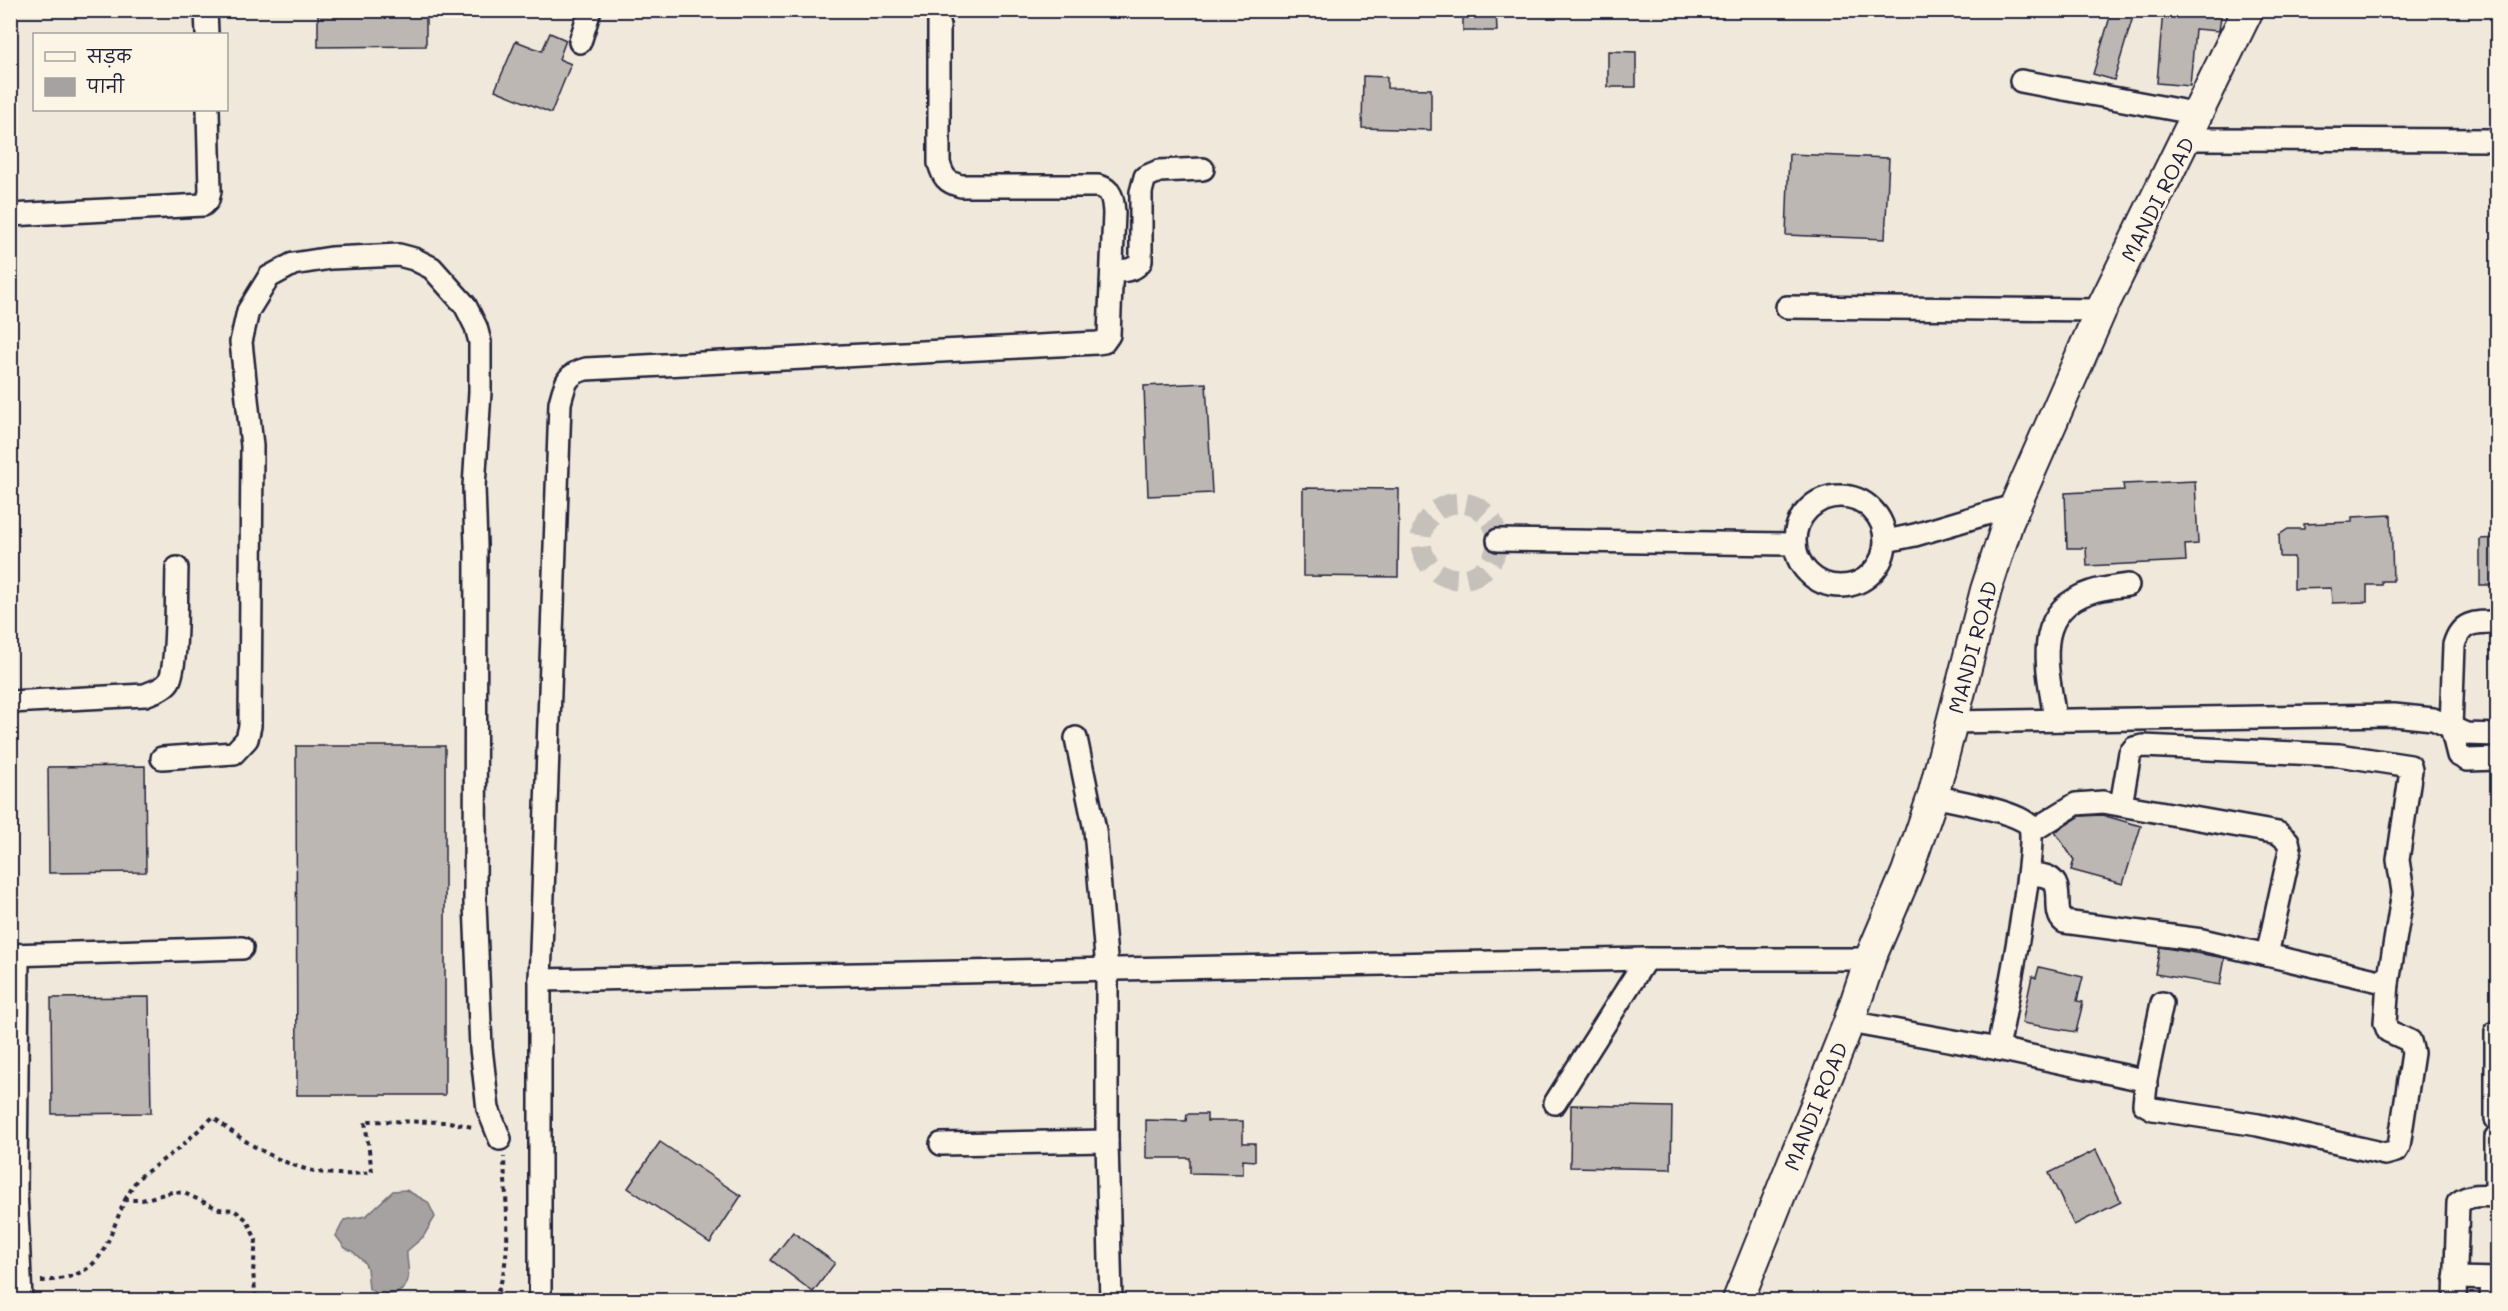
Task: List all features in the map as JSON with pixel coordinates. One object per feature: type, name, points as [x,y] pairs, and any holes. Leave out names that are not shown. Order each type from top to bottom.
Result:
[{"type":"street","points":[[206,10],[207,33]]},
{"type":"street","points":[[580,42],[590,10]]},
{"type":"street","points":[[540,1300],[540,980],[560,403],[567,379],[574,372],[586,369],[1104,342],[1109,335],[1113,203],[1111,194],[1106,188],[1098,186],[961,186],[948,182],[942,175],[939,163],[939,10]]},
{"type":"street","name":"MANDI ROAD","points":[[1738,1300],[1849,1022],[1870,958],[1907,873],[1933,796],[1989,580],[2016,504],[2101,310],[2248,10]]},
{"type":"street","points":[[2021,81],[2193,126],[2498,140]]},
{"type":"street","points":[[10,215],[203,205],[208,200],[210,192],[208,111]]},
{"type":"street","points":[[1112,272],[1131,270],[1141,261],[1141,192],[1145,177],[1159,171],[1203,169]]},
{"type":"street","points":[[162,758],[234,753],[247,739],[250,726],[252,446],[241,342],[243,325],[255,296],[269,277],[293,264],[373,255],[399,255],[432,268],[465,305],[476,327],[480,342],[480,392],[474,487],[476,544],[475,903],[481,1048],[488,1109],[500,1139]]},
{"type":"street","points":[[1787,307],[2101,310]]},
{"type":"street","points":[[1839,495],[1854,497],[1867,504],[1877,514],[1884,527],[1886,542],[1881,561],[1868,578],[1842,587],[1828,585],[1815,579],[1804,570],[1794,544],[1796,530],[1802,516],[1818,502],[1839,495]]},
{"type":"street","points":[[1886,542],[2016,504]]},
{"type":"street","points":[[1498,540],[1794,544]]},
{"type":"street","points":[[10,702],[144,695],[163,687],[169,681],[174,665],[177,568]]},
{"type":"street","points":[[2055,720],[2046,649],[2050,627],[2058,615],[2080,596],[2093,591],[2128,585]]},
{"type":"street","points":[[2498,622],[2476,622],[2457,634],[2454,645],[2451,727],[2458,755],[2467,760],[2498,759]]},
{"type":"street","points":[[1952,722],[2394,715],[2422,717],[2466,734],[2498,735]]},
{"type":"street","points":[[1076,738],[1095,830],[1107,969],[1107,1141],[1111,1300]]},
{"type":"street","points":[[2121,805],[2130,753],[2143,746],[2339,755],[2410,766],[2411,770],[2398,860],[2403,892],[2388,983],[2386,1029],[2410,1041],[2413,1053],[2399,1146],[2393,1153],[2385,1154],[2258,1125],[2153,1109],[2144,1104],[2145,1084],[2162,1004]]},
{"type":"street","points":[[1933,796],[2008,814],[2026,823],[2032,831],[2029,873],[1998,1049]]},
{"type":"street","points":[[2032,831],[2076,804],[2103,802],[2278,833],[2284,836],[2290,850],[2267,955]]},
{"type":"street","points":[[2029,873],[2054,881],[2057,887],[2059,915],[2064,922],[2202,940],[2388,983]]},
{"type":"street","points":[[26,1291],[16,1190],[14,955],[242,948]]},
{"type":"street","points":[[540,980],[1646,959],[1870,958]]},
{"type":"street","points":[[1555,1103],[1646,959]]},
{"type":"street","points":[[1849,1022],[1998,1049],[2134,1078],[2145,1084]]},
{"type":"street","points":[[2455,1300],[2458,1203],[2465,1198],[2497,1196],[2496,1032]]},
{"type":"street","points":[[941,1144],[1107,1141]]},
{"type":"street","points":[[2455,1278],[2494,1279],[2491,1300]]},
{"type":"path","points":[[26,1291],[92,1267],[104,1251],[125,1200],[138,1179],[178,1149],[213,1117],[248,1143],[266,1153],[317,1171],[339,1174],[372,1172],[365,1121],[449,1122],[488,1131],[500,1139],[504,1149],[506,1264],[501,1286],[494,1300]]},
{"type":"path","points":[[125,1200],[142,1200],[172,1192],[184,1193],[219,1209],[234,1210],[247,1220],[256,1240],[253,1272],[256,1300]]},
{"type":"water","points":[[406,1190],[428,1202],[435,1217],[423,1237],[407,1251],[408,1279],[402,1290],[392,1294],[374,1292],[369,1289],[367,1268],[364,1262],[345,1248],[336,1236],[344,1220],[366,1216],[393,1191]]},
{"type":"building","points":[[318,10],[426,10],[426,46],[318,47]]},
{"type":"building","points":[[1463,10],[1496,10],[1497,31],[1463,31]]},
{"type":"building","points":[[2112,10],[2135,10],[2114,80],[2093,74]]},
{"type":"building","points":[[2163,10],[2222,10],[2219,31],[2195,29],[2190,86],[2157,83]]},
{"type":"building","points":[[550,33],[566,40],[559,59],[571,64],[551,113],[495,90],[516,41],[542,51]]},
{"type":"building","points":[[1608,51],[1636,52],[1636,87],[1608,87]]},
{"type":"building","points":[[1363,76],[1387,77],[1387,88],[1431,89],[1431,130],[1362,128]]},
{"type":"building","points":[[1789,154],[1889,158],[1885,239],[1786,235]]},
{"type":"building","points":[[1206,383],[1212,493],[1148,496],[1144,386]]},
{"type":"building","points":[[2195,481],[2198,544],[2185,545],[2186,561],[2087,566],[2086,548],[2067,548],[2065,493],[2124,490],[2123,484]]},
{"type":"building","points":[[1303,488],[1399,489],[1398,577],[1303,576]]},
{"type":"building","points":[[2391,515],[2393,581],[2382,581],[2382,585],[2367,585],[2367,602],[2332,603],[2331,588],[2294,589],[2294,557],[2280,557],[2279,535],[2288,529],[2304,529],[2304,524],[2352,522],[2352,517]]},
{"type":"building","points":[[2498,538],[2498,585],[2480,585],[2480,539]]},
{"type":"building","points":[[296,746],[445,746],[445,1095],[297,1095]]},
{"type":"building","points":[[145,766],[146,872],[49,873],[48,767]]},
{"type":"building","points":[[2102,815],[2141,826],[2123,884],[2071,870],[2074,860],[2055,832],[2080,816]]},
{"type":"building","points":[[2160,947],[2225,958],[2220,985],[2155,974]]},
{"type":"building","points":[[2039,967],[2083,977],[2077,1001],[2083,1002],[2076,1032],[2022,1023],[2032,976],[2036,978]]},
{"type":"building","points":[[149,997],[151,1113],[52,1114],[51,998]]},
{"type":"building","points":[[1571,1105],[1672,1107],[1671,1169],[1570,1167]]},
{"type":"building","points":[[1187,1114],[1207,1114],[1207,1121],[1243,1121],[1243,1143],[1255,1143],[1255,1161],[1243,1160],[1243,1174],[1190,1173],[1190,1158],[1146,1158],[1146,1120],[1186,1121]]},
{"type":"building","points":[[660,1142],[741,1196],[710,1243],[628,1188]]},
{"type":"building","points":[[2096,1150],[2121,1202],[2074,1225],[2049,1173]]},
{"type":"building","points":[[793,1232],[835,1263],[813,1292],[771,1260]]},
{"type":"tunnel","points":[[1452,503],[1466,503],[1480,509],[1491,520],[1497,534],[1497,541],[1494,556],[1486,568],[1466,579],[1452,579],[1438,573],[1427,562],[1421,548],[1421,534],[1427,520],[1438,509],[1452,503]]}]
